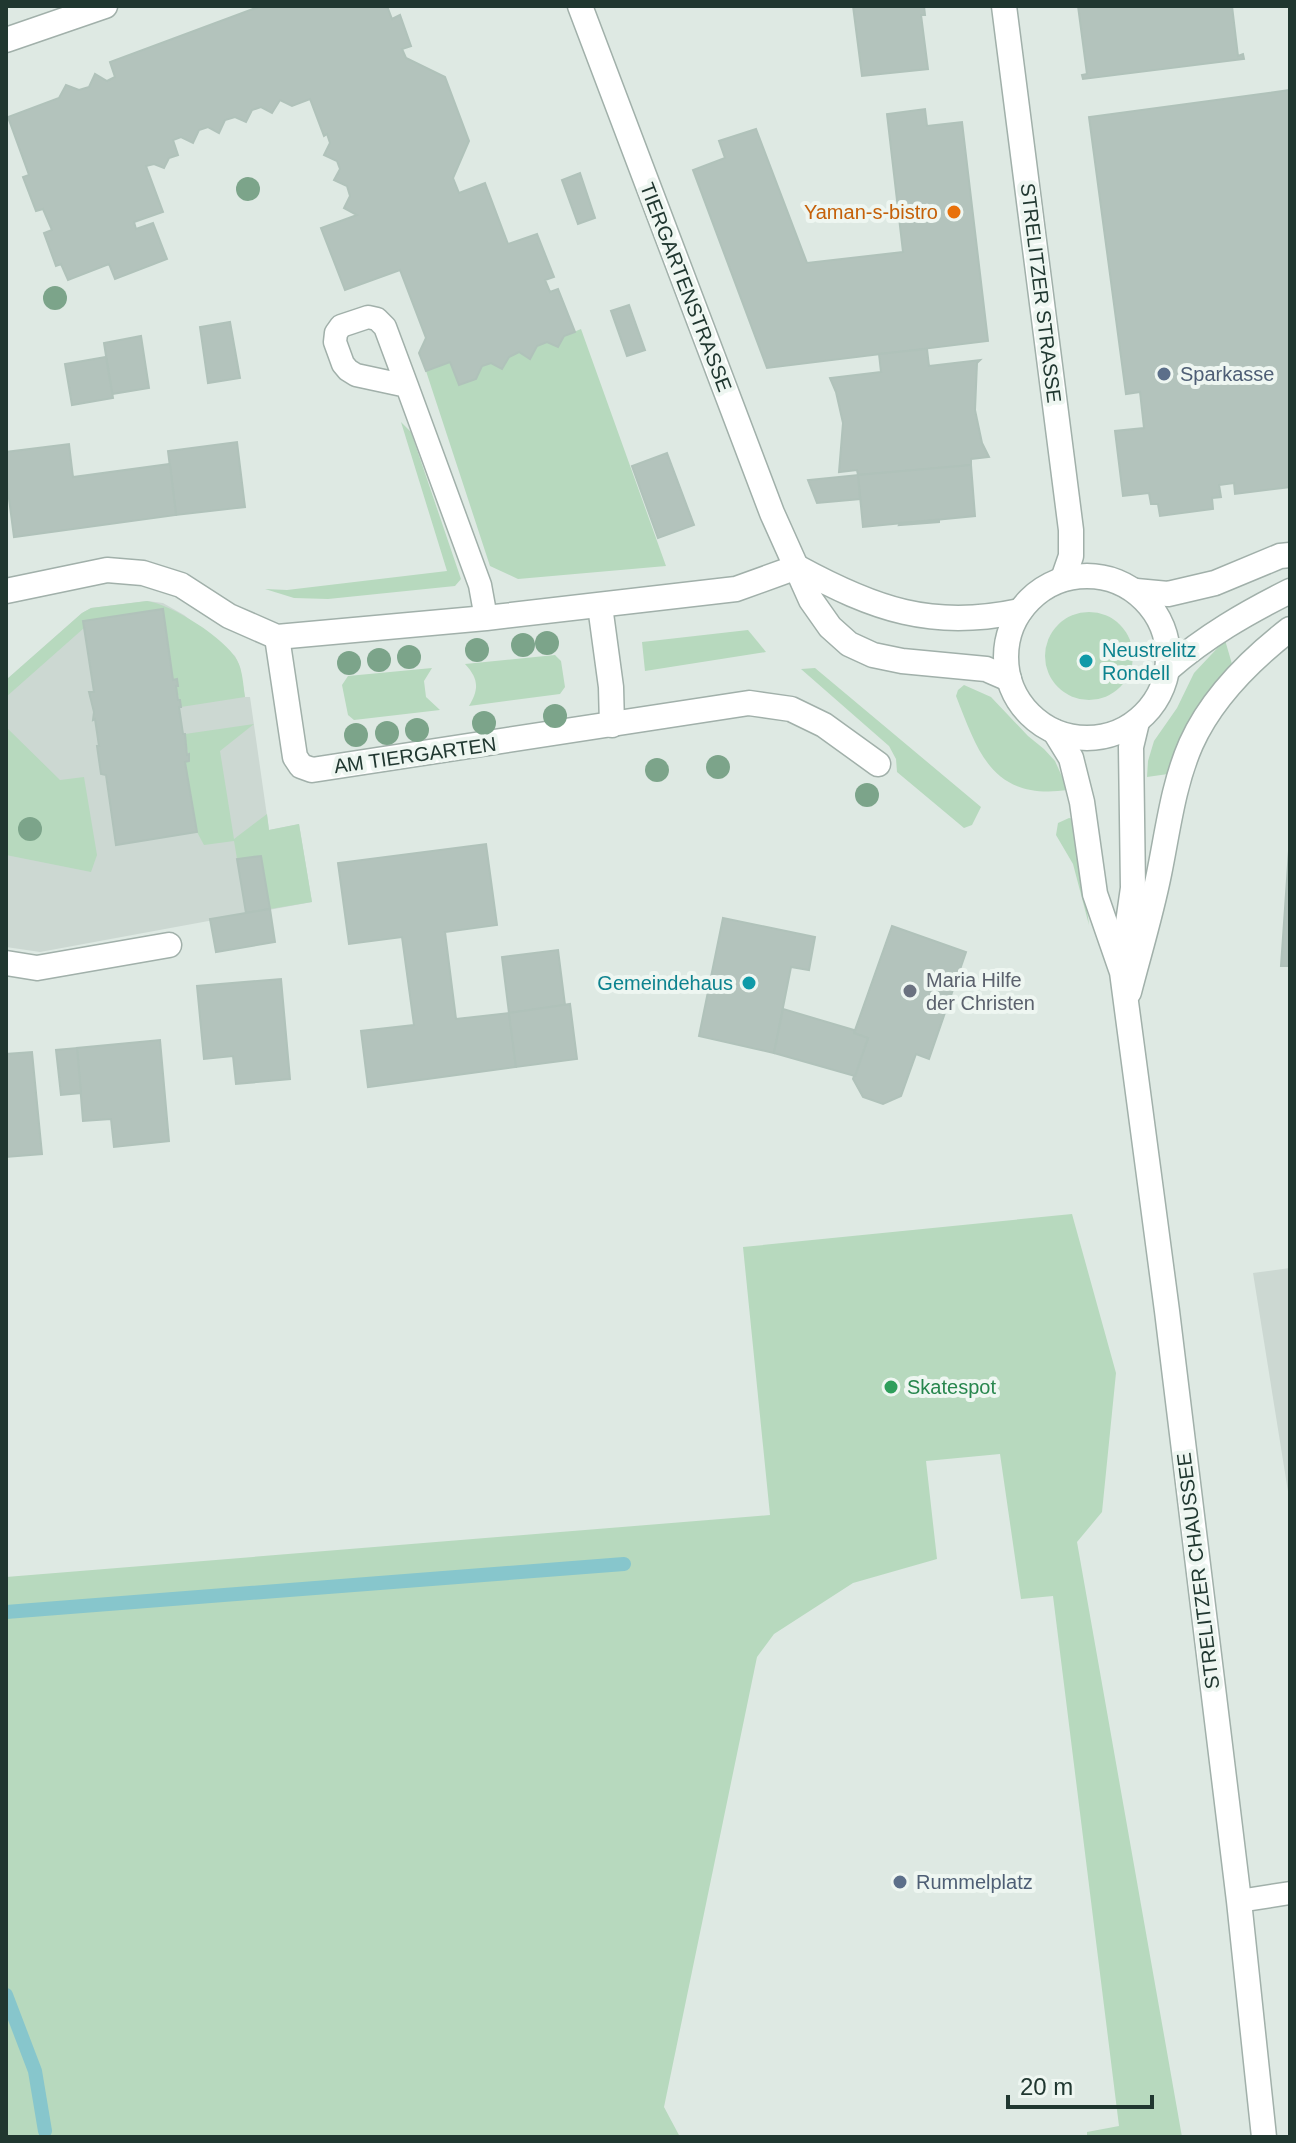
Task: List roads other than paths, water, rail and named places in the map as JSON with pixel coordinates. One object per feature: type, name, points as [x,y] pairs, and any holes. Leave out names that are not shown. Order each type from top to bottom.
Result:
[{"type":"street","points":[[6,40],[105,6]]},
{"type":"street","name":"TIERGARTENSTRASSE","points":[[580,6],[772,513],[811,600],[830,627],[849,644],[873,655],[986,669],[1009,679]]},
{"type":"street","name":"STRELITZER STRASSE","points":[[1004,6],[1071,530],[1071,556],[1063,579]]},
{"type":"street","points":[[1136,591],[1168,594],[1215,583],[1280,556],[1290,555]]},
{"type":"street","points":[[6,591],[107,570],[143,573],[181,585],[229,616],[277,637],[486,618],[736,589],[797,567],[862,599],[904,614],[989,618],[1020,611]]},
{"type":"street","points":[[1084,575],[1101,576],[1136,591],[1163,626],[1169,654],[1163,688],[1151,709],[1137,722],[1116,734],[1096,738],[1079,738],[1055,732],[1040,724],[1024,708],[1009,679],[1006,648],[1011,628],[1020,611],[1031,598],[1063,579],[1084,575]]},
{"type":"street","points":[[1168,669],[1230,621],[1290,591]]},
{"type":"street","points":[[600,606],[611,687],[612,725]]},
{"type":"street","points":[[1126,1006],[1158,878],[1173,800],[1191,744],[1221,696],[1239,674],[1290,629]]},
{"type":"street","name":"AM TIERGARTEN","points":[[277,637],[295,757],[301,766],[312,770],[749,703],[791,709],[824,725],[878,764]]},
{"type":"street","points":[[1122,972],[1133,888],[1131,747],[1137,722]]},
{"type":"street","points":[[1055,732],[1071,758],[1082,802],[1095,894],[1122,972],[1126,1006]]},
{"type":"street","points":[[6,963],[37,968],[169,945]]},
{"type":"street","name":"STRELITZER CHAUSSEE","points":[[1126,1006],[1167,1311],[1239,1901],[1264,2137]]},
{"type":"lane","points":[[407,386],[480,585],[486,618]]},
{"type":"lane","points":[[1239,1901],[1290,1893]]},
{"type":"waterway","points":[[6,1612],[624,1564]]},
{"type":"waterway","points":[[6,1995],[35,2071],[45,2131]]},
{"type":"place","name":"Yaman-s-bistro","points":[[954,212]]},
{"type":"place","name":"Sparkasse","points":[[1164,374]]},
{"type":"place","name":"Neustrelitz Rondell","points":[[1086,661]]},
{"type":"place","name":"Gemeindehaus","points":[[749,983]]},
{"type":"place","name":"Maria Hilfe der Christen","points":[[910,991]]},
{"type":"place","name":"Skatespot","points":[[891,1387]]},
{"type":"place","name":"Rummelplatz","points":[[900,1882]]}]
